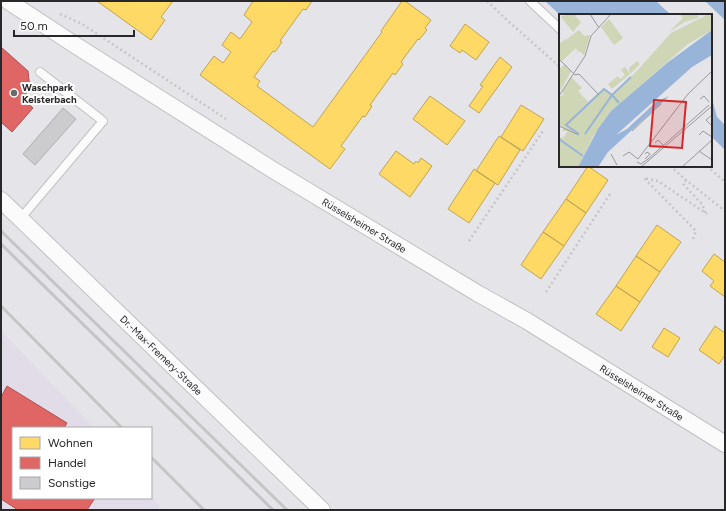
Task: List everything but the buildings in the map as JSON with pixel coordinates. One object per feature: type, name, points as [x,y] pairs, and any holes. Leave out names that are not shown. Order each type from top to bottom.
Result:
[{"type":"street","name":"Rüsselsheimer Straße","points":[[8,1],[75,45],[274,170],[466,286],[527,321],[725,444]]},
{"type":"street","name":"Dr.-Max-Fremery-Straße","points":[[1,200],[322,510]]},
{"type":"lane","points":[[530,1],[559,28]]},
{"type":"lane","points":[[20,219],[103,121],[40,72]]},
{"type":"path","points":[[487,1],[559,66]]},
{"type":"path","points":[[468,241],[543,131]]},
{"type":"path","points":[[671,167],[725,211]]},
{"type":"path","points":[[708,167],[725,182]]},
{"type":"path","points":[[686,180],[683,184],[702,204],[706,214],[658,181],[644,178],[696,231],[693,240]]},
{"type":"path","points":[[546,292],[610,194]]},
{"type":"shaded area","points":[[1,331],[93,427],[12,427],[12,499],[152,499],[152,496],[162,510],[1,510]]},
{"type":"water","points":[[545,1],[656,1],[670,14],[559,14]]},
{"type":"water","points":[[705,1],[725,1],[725,20]]},
{"type":"water","points":[[712,99],[717,117],[725,125],[725,150],[712,137]]},
{"type":"railway","points":[[1,231],[287,510]]},
{"type":"railway","points":[[1,244],[273,510]]},
{"type":"railway","points":[[1,306],[121,427]]},
{"type":"railway","points":[[152,458],[204,510]]},
{"type":"place","name":"Waschpark Kelsterbach","points":[[14,93]]}]
